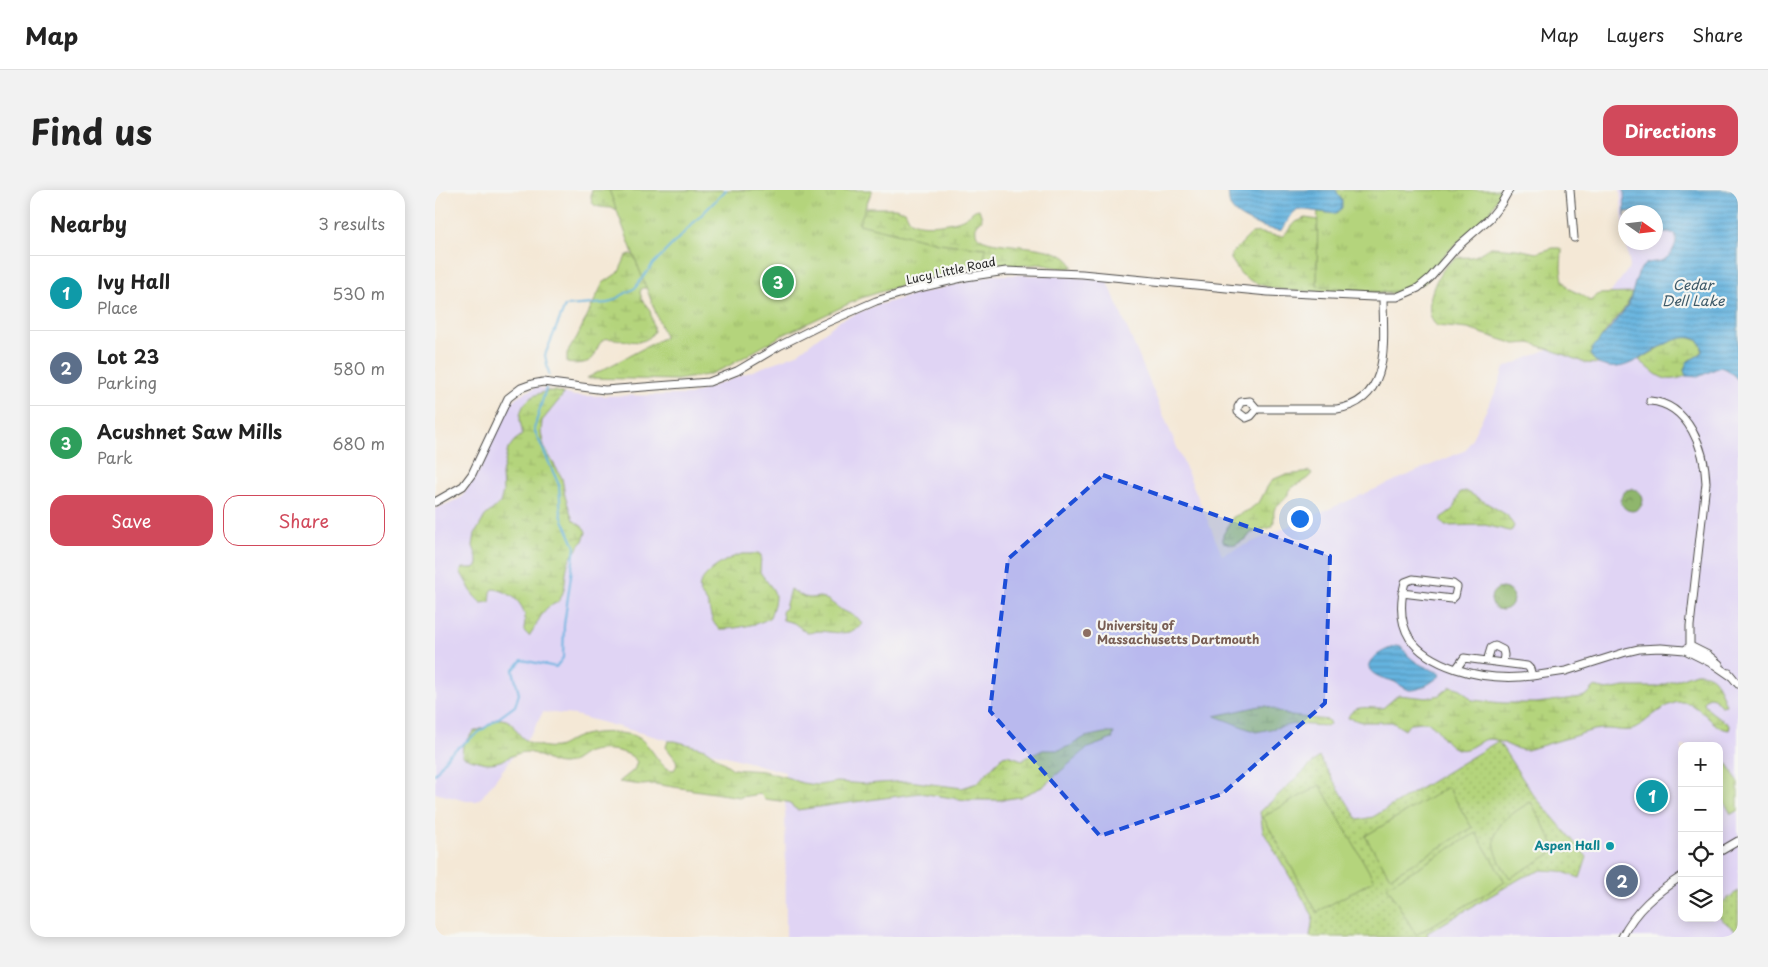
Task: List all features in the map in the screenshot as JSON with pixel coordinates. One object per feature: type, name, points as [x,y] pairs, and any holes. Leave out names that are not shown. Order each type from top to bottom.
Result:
[{"type":"street","name":"Lucy Little Road","points":[[435,502],[463,486],[472,474],[508,398],[521,388],[543,382],[605,390],[709,382],[737,371],[781,345],[868,305],[919,288],[966,277],[1006,271],[1082,274],[1268,292],[1397,296],[1418,288],[1430,278],[1457,247],[1490,218],[1509,190]]},
{"type":"street","points":[[1571,190],[1574,238]]},
{"type":"street","points":[[1257,409],[1337,409],[1346,408],[1361,400],[1374,385],[1382,367],[1383,297]]},
{"type":"street","points":[[1650,401],[1669,406],[1684,419],[1698,441],[1705,464],[1706,483],[1688,648]]},
{"type":"street","points":[[1402,593],[1448,600],[1455,596],[1457,587],[1448,583],[1413,579],[1405,582],[1402,593],[1401,612],[1402,623],[1411,641],[1426,656],[1456,669],[1476,674],[1504,677],[1532,676],[1565,671],[1639,649],[1688,648],[1717,662],[1738,684]]},
{"type":"street","points":[[1487,661],[1491,648],[1495,646],[1503,650],[1503,663]]},
{"type":"street","points":[[1456,669],[1464,658],[1527,666],[1532,676]]},
{"type":"street","points":[[1723,850],[1738,841]]},
{"type":"street","points":[[1622,937],[1630,922],[1646,903],[1681,877]]},
{"type":"highlighted area","points":[[1103,475],[1330,556],[1325,703],[1222,794],[1100,836],[990,711],[1008,559]]},
{"type":"shaded area","name":"University of Massachusetts Dartmouth","points":[[1620,190],[1738,190],[1738,937],[786,937],[785,772],[575,715],[543,712],[534,729],[482,797],[476,801],[466,801],[435,793],[435,509],[461,498],[481,468],[497,426],[516,397],[537,387],[575,396],[690,395],[797,354],[839,321],[874,306],[921,293],[994,275],[1051,275],[1107,280],[1222,555],[1466,450],[1497,389],[1504,368],[1578,336],[1630,267],[1627,250],[1663,250],[1663,205],[1622,205]]},
{"type":"green space","points":[[592,190],[807,190],[862,208],[895,208],[905,211],[911,221],[922,224],[955,222],[979,209],[982,218],[976,224],[976,233],[984,240],[1056,252],[1067,258],[1073,267],[1066,269],[1038,264],[996,269],[962,266],[623,212],[614,208],[595,205],[591,200]]},
{"type":"green space","points":[[609,190],[872,190],[859,224],[938,243],[986,248],[983,264],[925,278],[861,298],[783,335],[725,368],[707,375],[677,380],[587,378],[665,337]]},
{"type":"green space","points":[[1318,190],[1501,190],[1490,212],[1420,278],[1408,286],[1395,291],[1383,292],[1317,286]]},
{"type":"green space","points":[[1305,218],[1332,222],[1475,223],[1473,228],[1470,228],[1441,256],[1442,260],[1425,283],[1399,294],[1290,291],[1267,287],[1251,281],[1241,274],[1231,259],[1231,254],[1252,233],[1283,236],[1296,222]]},
{"type":"green space","points":[[1491,247],[1536,253],[1560,248],[1562,251],[1561,268],[1563,281],[1569,289],[1590,301],[1599,294],[1632,293],[1623,310],[1590,355],[1598,364],[1585,363],[1530,343],[1515,344],[1468,329],[1437,326],[1432,319],[1430,301],[1442,271],[1455,259],[1474,256]]},
{"type":"green space","points":[[630,254],[639,257],[651,288],[642,288],[640,292],[642,300],[650,310],[654,331],[650,337],[638,342],[604,339],[598,346],[594,356],[588,361],[575,364],[567,363],[567,353],[577,337],[603,283],[619,272],[626,256]]},
{"type":"green space","points":[[1685,336],[1699,341],[1702,348],[1698,355],[1689,360],[1684,370],[1686,376],[1665,379],[1639,360],[1671,341]]},
{"type":"green space","points":[[548,391],[564,394],[542,421],[541,433],[544,447],[562,478],[565,496],[573,520],[584,528],[586,532],[569,561],[565,587],[560,599],[545,610],[529,636],[524,631],[524,613],[515,598],[493,589],[490,602],[481,603],[474,596],[460,571],[463,568],[474,568],[478,565],[473,546],[475,534],[485,516],[500,503],[503,492],[502,474],[508,449],[522,435],[520,419],[522,408],[528,400],[537,394]]},
{"type":"green space","points":[[1309,471],[1312,473],[1310,476],[1293,487],[1285,499],[1275,508],[1272,527],[1251,533],[1247,538],[1235,545],[1223,542],[1223,535],[1233,517],[1249,510],[1260,501],[1272,480],[1284,475]]},
{"type":"green space","points":[[1632,489],[1640,492],[1643,500],[1640,508],[1632,511],[1624,508],[1621,500],[1624,492]]},
{"type":"green space","points":[[1466,491],[1507,515],[1514,526],[1512,530],[1485,525],[1445,526],[1441,518],[1453,509],[1460,492]]},
{"type":"green space","points":[[758,553],[761,555],[760,572],[772,588],[775,596],[770,617],[761,622],[746,626],[719,629],[714,623],[707,602],[700,592],[702,580],[714,568],[730,559],[743,554]]},
{"type":"green space","points":[[1502,588],[1510,591],[1513,599],[1510,607],[1502,610],[1494,607],[1491,599],[1494,591]]},
{"type":"green space","points":[[790,589],[804,597],[820,597],[828,600],[840,609],[858,618],[862,624],[853,631],[848,632],[820,631],[807,633],[794,623],[783,620],[782,612],[785,608]]},
{"type":"green space","points":[[1696,673],[1709,675],[1717,683],[1726,705],[1721,706],[1714,698],[1710,697],[1705,699],[1704,703],[1710,711],[1728,724],[1729,730],[1719,727],[1691,704],[1680,702],[1663,708],[1638,727],[1630,730],[1595,730],[1527,750],[1518,749],[1490,739],[1462,750],[1452,747],[1436,728],[1429,723],[1410,723],[1405,730],[1392,722],[1363,722],[1348,718],[1354,710],[1383,708],[1398,695],[1427,698],[1440,695],[1451,686],[1461,689],[1472,700],[1503,703],[1537,703],[1582,697],[1588,694],[1594,687],[1607,690],[1625,687],[1657,687]]},
{"type":"green space","points":[[1266,706],[1291,716],[1328,720],[1330,724],[1327,726],[1294,724],[1256,732],[1215,716]]},
{"type":"green space","points":[[496,719],[506,720],[512,724],[524,739],[543,747],[559,746],[589,734],[621,733],[641,739],[668,769],[674,770],[677,765],[676,760],[666,747],[668,741],[675,741],[705,749],[733,769],[763,771],[802,783],[818,785],[837,782],[866,784],[908,781],[962,788],[977,783],[1003,756],[1008,755],[1022,760],[1043,750],[1059,750],[1070,746],[1085,737],[1114,733],[1112,739],[1088,748],[1042,787],[1020,797],[1000,800],[966,800],[920,793],[797,810],[787,802],[765,799],[760,794],[740,797],[654,784],[642,785],[619,782],[634,770],[637,762],[628,754],[614,750],[592,751],[566,764],[553,762],[526,752],[491,763],[462,756],[463,745],[473,732],[486,727]]},
{"type":"green space","points":[[1498,741],[1532,793],[1587,857],[1580,878],[1560,871],[1542,870],[1523,877],[1427,933],[1428,937],[1310,937],[1313,916],[1263,831],[1260,812],[1319,757],[1358,820],[1373,817]]},
{"type":"green space","points":[[1728,764],[1738,783],[1738,811],[1731,814],[1723,799],[1723,767]]},
{"type":"green space","points":[[1320,785],[1374,880],[1317,912],[1263,817]]},
{"type":"green space","points":[[1448,787],[1472,828],[1390,877],[1365,836]]},
{"type":"green space","points":[[1531,802],[1557,850],[1510,878],[1496,853],[1494,843],[1496,834],[1500,825],[1507,818]]},
{"type":"green space","points":[[1476,833],[1505,882],[1416,935],[1387,886]]},
{"type":"green space","points":[[1738,891],[1738,933],[1723,920],[1723,902]]},
{"type":"water","points":[[1228,190],[1336,190],[1342,201],[1342,208],[1335,214],[1298,209],[1293,213],[1282,230],[1277,230],[1256,224],[1235,213],[1230,205]]},
{"type":"water","name":"Cedar Dell Lake","points":[[1624,190],[1738,190],[1738,380],[1728,370],[1720,367],[1698,377],[1686,376],[1684,370],[1687,362],[1702,352],[1699,341],[1690,338],[1680,338],[1638,360],[1617,367],[1598,364],[1590,355],[1592,349],[1625,309],[1642,267],[1649,263],[1662,261],[1670,254],[1676,243],[1675,234],[1663,233],[1663,205],[1625,205]]},
{"type":"water","points":[[1396,646],[1402,647],[1409,657],[1441,675],[1422,688],[1409,690],[1395,682],[1378,676],[1370,670],[1370,661],[1374,657]]},
{"type":"waterway","points":[[549,374],[545,355],[565,306],[608,303],[635,288],[653,264],[726,190]]},
{"type":"waterway","points":[[435,774],[449,754],[515,706],[519,694],[513,670],[522,660],[556,667],[563,658],[564,625],[575,547],[561,515],[559,485],[534,429],[546,388]]},
{"type":"place","name":"Acushnet Saw Mills","points":[[778,282]]},
{"type":"place","name":"University of Massachusetts Dartmouth","points":[[1087,633]]},
{"type":"place","name":"Ivy Hall","points":[[1652,796]]},
{"type":"place","name":"Aspen Hall","points":[[1610,846]]},
{"type":"place","name":"Lot 23","points":[[1622,881]]}]
